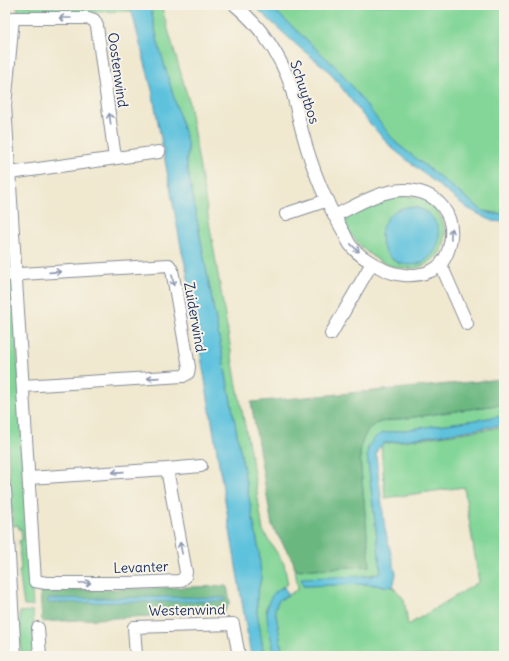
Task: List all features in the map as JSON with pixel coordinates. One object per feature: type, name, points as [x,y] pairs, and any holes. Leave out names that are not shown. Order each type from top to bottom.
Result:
[{"type":"street","name":"Schuytbos","points":[[235,5],[254,21],[264,34],[288,79],[311,160],[334,216],[352,247],[372,263],[390,274],[412,275],[432,271],[440,265]]},
{"type":"street","name":"Oostenwind","points":[[10,173],[5,106],[13,18],[88,18],[94,20],[97,26],[116,158]]},
{"type":"street","points":[[158,152],[10,173],[10,275],[23,386],[29,478],[201,466]]},
{"type":"street","points":[[334,216],[393,191],[405,190],[424,193],[435,199],[445,208],[451,223],[451,242],[447,256],[440,265],[467,324]]},
{"type":"street","points":[[286,214],[328,200]]},
{"type":"street","points":[[331,334],[372,263]]},
{"type":"street","name":"Zuiderwind","points":[[10,275],[169,266],[172,270],[189,367],[188,373],[183,376],[23,386]]},
{"type":"street","name":"Levanter","points":[[29,478],[41,582],[136,583],[180,581],[185,577],[186,572],[167,469]]},
{"type":"street","points":[[5,489],[15,656]]},
{"type":"street","name":"Westenwind","points":[[136,656],[134,627],[233,624],[239,656]]},
{"type":"street","points":[[38,628],[40,656]]},
{"type":"green space","points":[[17,5],[130,5],[131,11],[18,14]]},
{"type":"green space","points":[[150,5],[161,5],[188,98],[263,531],[284,564],[288,584],[279,589],[266,607],[275,656],[264,656],[257,611],[257,596],[261,578],[258,546],[186,161],[188,152],[187,143],[158,43]]},
{"type":"green space","points":[[269,5],[504,5],[503,214],[483,211],[396,143],[349,85],[343,75]]},
{"type":"green space","points":[[412,196],[427,200],[441,218],[445,231],[444,244],[437,256],[428,263],[407,269],[386,264],[367,252],[347,229],[345,222],[346,218],[351,213],[392,197]],"holes":[[[415,207],[430,214],[400,264],[386,252],[381,234]]]},
{"type":"green space","points":[[5,281],[9,281],[13,285],[33,606],[24,606],[19,571],[21,571],[19,541],[22,540],[21,529],[19,529],[18,525],[13,526],[5,407]]},
{"type":"green space","points":[[504,379],[504,404],[380,422],[370,428],[362,442],[360,459],[370,566],[295,570],[293,561],[272,526],[251,402]]},
{"type":"green space","points":[[504,404],[504,416],[383,433],[368,447],[367,454],[381,573],[303,586],[367,584],[393,587],[404,599],[408,625],[479,582],[464,487],[385,498],[381,444],[504,427],[504,656],[283,656],[275,609],[278,601],[298,589],[295,570],[370,566],[360,459],[362,442],[370,428],[380,422]]},
{"type":"green space","points":[[227,586],[230,602],[224,612],[42,622],[40,591]]},
{"type":"green space","points":[[33,611],[36,656],[21,656],[20,612]]},
{"type":"water","points":[[130,5],[150,5],[158,43],[187,142],[188,152],[186,161],[259,551],[261,578],[257,596],[257,611],[264,656],[251,656],[187,272],[152,90]]},
{"type":"water","points":[[253,5],[269,5],[338,69],[396,143],[483,211],[494,214],[503,214],[504,126],[504,228],[503,222],[492,221],[467,208],[392,148],[365,118],[328,70],[300,48]]},
{"type":"water","points":[[404,207],[416,207],[431,215],[439,230],[439,242],[431,257],[416,265],[404,265],[389,257],[381,242],[381,230],[389,215]]},
{"type":"water","points":[[504,416],[504,425],[384,443],[377,450],[376,456],[385,529],[396,574],[393,587],[367,584],[303,586],[301,578],[371,576],[381,573],[367,454],[370,444],[377,436],[383,433]]},
{"type":"water","points":[[284,587],[288,594],[278,601],[275,609],[283,656],[275,656],[268,627],[267,608],[270,599],[275,592]]},
{"type":"water","points":[[161,597],[226,598],[225,601],[48,603],[48,599]]}]
